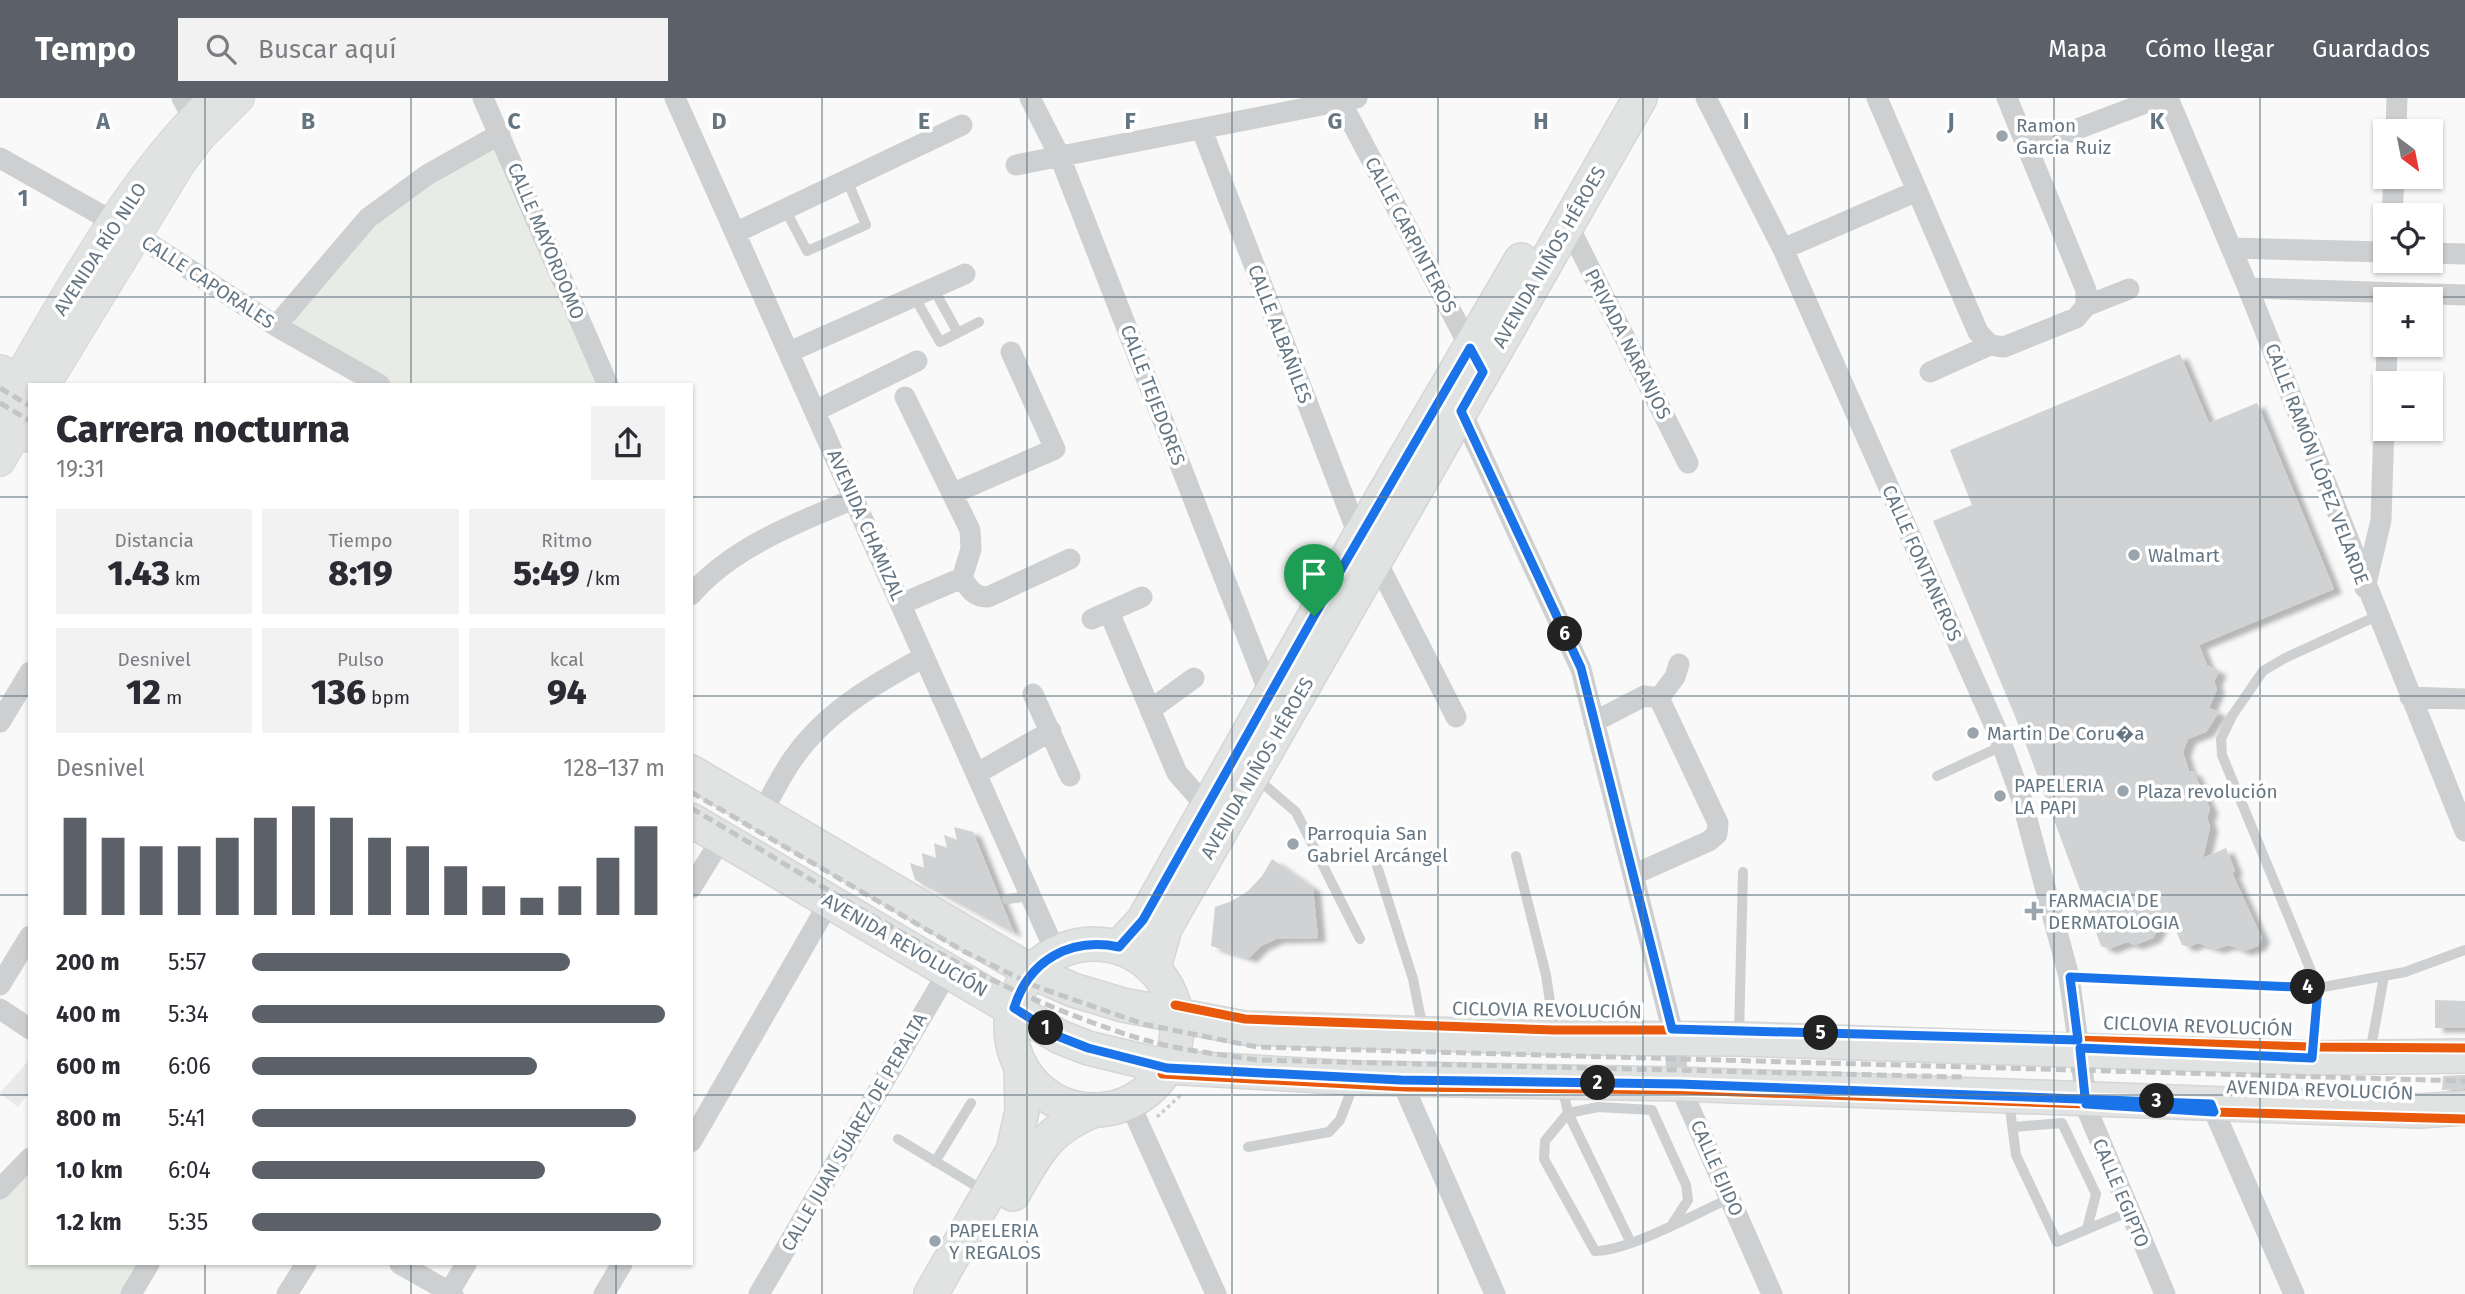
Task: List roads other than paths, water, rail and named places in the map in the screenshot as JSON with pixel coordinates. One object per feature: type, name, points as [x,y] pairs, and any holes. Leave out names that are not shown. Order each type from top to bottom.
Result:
[{"type":"main road","name":"AVENIDA RÍO NILO","points":[[124,228],[200,137],[239,98]]},
{"type":"main road","name":"AVENIDA NIÑOS HÉROES","points":[[1154,967],[1165,928],[1253,775],[1367,549],[1476,360],[1616,98]]},
{"type":"main road","name":"AVENIDA NIÑOS HÉROES","points":[[1119,947],[1143,920],[1270,695],[1461,411],[1476,360],[1568,225],[1640,98]]},
{"type":"main road","name":"AVENIDA RÍO NILO","points":[[31,383],[197,105]]},
{"type":"main road","name":"AVENIDA RÍO NILO","points":[[0,461],[19,403]]},
{"type":"main road","name":"AVENIDA REVOLUCIÓN","points":[[693,773],[959,923],[1044,963],[1098,998],[1244,1028],[1555,1038],[1739,1039],[2080,1048],[2312,1058],[2465,1056]]},
{"type":"main road","name":"AVENIDA REVOLUCIÓN","points":[[693,821],[1060,1037],[1088,1048],[1167,1068],[1401,1080],[1565,1097],[1679,1084],[2011,1112],[2085,1097],[2420,1111],[2465,1108]]},
{"type":"main road","points":[[931,1294],[989,1193],[1019,1132],[1022,1111],[1021,1066],[1012,1032],[1018,994],[1044,963],[1090,944],[1119,947],[1154,967],[1169,990],[1177,1015],[1178,1034],[1167,1068],[1152,1087],[1129,1102],[1095,1110],[1057,1128],[1032,1160],[957,1294]]},
{"type":"main road","points":[[1021,1066],[1043,1092],[1060,1103],[1095,1110]]},
{"type":"street","name":"CALLE MAYORDOMO","points":[[483,98],[607,383]]},
{"type":"street","name":"AVENIDA CHAMIZAL","points":[[675,98],[1031,897],[1044,963]]},
{"type":"street","name":"CALLE TEJEDORES","points":[[1030,98],[1060,157],[1270,695]]},
{"type":"street","name":"CALLE FONTANEROS","points":[[1706,98],[1783,249],[2002,746],[2021,797],[2070,977],[2080,1048]]},
{"type":"street","points":[[1877,98],[1978,332],[1990,345]]},
{"type":"street","points":[[2007,98],[2086,290],[2086,306]]},
{"type":"street","points":[[2027,148],[2159,98]]},
{"type":"street","name":"CALLE RAMÓN LÓPEZ VELARDE","points":[[2168,98],[2248,288],[2365,588],[2465,831]]},
{"type":"street","points":[[2396,119],[2397,98]]},
{"type":"street","points":[[1016,165],[1202,130],[1346,99]]},
{"type":"street","name":"CALLE CARPINTEROS","points":[[1346,99],[1476,360]]},
{"type":"street","points":[[735,233],[962,125]]},
{"type":"street","name":"CALLE ALBAÑILES","points":[[1202,130],[1367,549],[1456,717]]},
{"type":"street","points":[[276,326],[368,218],[427,175],[500,134]]},
{"type":"street","name":"CALLE CAPORALES","points":[[0,158],[124,228],[276,326],[376,383]]},
{"type":"street","points":[[1783,249],[1917,191]]},
{"type":"street","name":"PRIVADA NARANJOS","points":[[1568,225],[1688,463]]},
{"type":"street","points":[[2231,248],[2373,252]]},
{"type":"street","points":[[2443,253],[2465,254]]},
{"type":"street","points":[[789,352],[965,274]]},
{"type":"street","points":[[2248,288],[2373,295]]},
{"type":"street","points":[[1930,372],[1990,345],[2004,347],[2076,318],[2086,306],[2129,289]]},
{"type":"street","points":[[2443,295],[2465,295]]},
{"type":"street","points":[[954,493],[1055,449],[1011,352]]},
{"type":"street","points":[[815,411],[917,362]]},
{"type":"street","points":[[905,397],[954,493],[972,538],[962,578]]},
{"type":"street","points":[[1461,411],[1581,668],[1675,1040]]},
{"type":"street","points":[[2365,588],[2381,520],[2383,441]]},
{"type":"street","points":[[696,581],[802,520],[853,499]]},
{"type":"street","points":[[962,578],[975,595],[988,597],[1070,559]]},
{"type":"street","points":[[901,604],[962,578]]},
{"type":"street","points":[[1142,597],[1100,615],[1150,710],[1177,773],[1207,807]]},
{"type":"street","points":[[762,812],[795,755],[828,719],[881,680],[924,657]]},
{"type":"street","points":[[1659,698],[1675,677],[1679,664]]},
{"type":"street","points":[[0,722],[28,674]]},
{"type":"street","points":[[1150,710],[1194,678]]},
{"type":"street","points":[[1033,694],[1070,776]]},
{"type":"street","points":[[1594,722],[1644,696],[1659,698]]},
{"type":"street","points":[[2410,697],[2465,699]]},
{"type":"street","points":[[1635,874],[1709,841],[1717,834],[1718,823],[1659,698]]},
{"type":"street","points":[[976,774],[1051,731]]},
{"type":"street","points":[[693,885],[722,838]]},
{"type":"street","points":[[693,1139],[830,901]]},
{"type":"street","points":[[0,985],[28,939]]},
{"type":"street","name":"CALLE JUAN SUÁREZ DE PERALTA","points":[[758,1294],[949,970]]},
{"type":"street","points":[[0,1009],[28,1029]]},
{"type":"street","name":"CALLE EJIDO","points":[[1675,1040],[1679,1084],[1772,1294]]},
{"type":"street","name":"CALLE EGIPTO","points":[[2080,1048],[2085,1097],[2095,1133],[2165,1294]]},
{"type":"street","points":[[1401,1080],[1495,1294]]},
{"type":"street","points":[[1129,1102],[1216,1294]]},
{"type":"street","points":[[2211,1104],[2294,1294]]},
{"type":"street","points":[[0,1189],[28,1160]]},
{"type":"street","points":[[131,1294],[148,1265]]},
{"type":"street","points":[[287,1294],[305,1265]]},
{"type":"street","points":[[402,1265],[450,1293],[465,1265]]},
{"type":"street","points":[[604,1294],[621,1265]]},
{"type":"lane","points":[[785,209],[807,251],[866,225],[847,180]]},
{"type":"lane","points":[[924,292],[958,333]]},
{"type":"lane","points":[[924,292],[940,342],[979,322]]},
{"type":"lane","points":[[2312,1058],[2318,988],[2221,755],[2221,739],[2249,686],[2263,671],[2285,657],[2377,616]]},
{"type":"lane","points":[[1937,776],[2002,746]]},
{"type":"lane","points":[[1253,775],[1296,812],[1360,939]]},
{"type":"lane","points":[[1516,856],[1546,975],[1555,1038]]},
{"type":"lane","points":[[1377,866],[1413,979],[1424,1033]]},
{"type":"lane","points":[[1739,1039],[1738,1001],[1744,872]]},
{"type":"lane","points":[[1007,899],[1031,897]]},
{"type":"lane","points":[[2070,977],[2318,988],[2384,976],[2465,950]]},
{"type":"lane","points":[[2369,1057],[2384,976]]},
{"type":"lane","points":[[1248,1147],[1329,1132],[1340,1120],[1355,1078]]},
{"type":"lane","points":[[1565,1097],[1598,1107],[1652,1110],[1686,1185],[1688,1199],[1673,1223]]},
{"type":"lane","points":[[1565,1097],[1631,1243]]},
{"type":"lane","points":[[1565,1097],[1545,1142],[1544,1159],[1595,1251],[1611,1251],[1731,1198]]},
{"type":"lane","points":[[936,1162],[971,1103]]},
{"type":"lane","points":[[2087,1229],[2096,1194],[2062,1124],[2011,1112],[2016,1155],[2057,1242],[2128,1212]]},
{"type":"lane","points":[[898,1139],[989,1193]]},
{"type":"railway","points":[[0,388],[28,405]]},
{"type":"railway","points":[[0,403],[28,420]]},
{"type":"railway","points":[[693,793],[965,952],[1035,986],[1143,1024],[1257,1047],[2465,1081]]},
{"type":"railway","points":[[693,809],[853,905],[964,966],[1078,1017],[1167,1046],[1258,1060],[1962,1077]]},
{"type":"place","name":"Ramon Garcia Ruiz","points":[[2002,136]]},
{"type":"place","name":"Walmart","points":[[2134,555]]},
{"type":"place","name":"Martin De Coru�a","points":[[1973,733]]},
{"type":"place","name":"Plaza revolución","points":[[2123,791]]},
{"type":"place","name":"PAPELERIA LA PAPI","points":[[2000,796]]},
{"type":"place","name":"Parroquia San Gabriel Arcángel","points":[[1293,844]]},
{"type":"place","name":"FARMACIA DE DERMATOLOGIA","points":[[2034,911]]},
{"type":"place","name":"PAPELERIA Y REGALOS","points":[[935,1241]]}]
